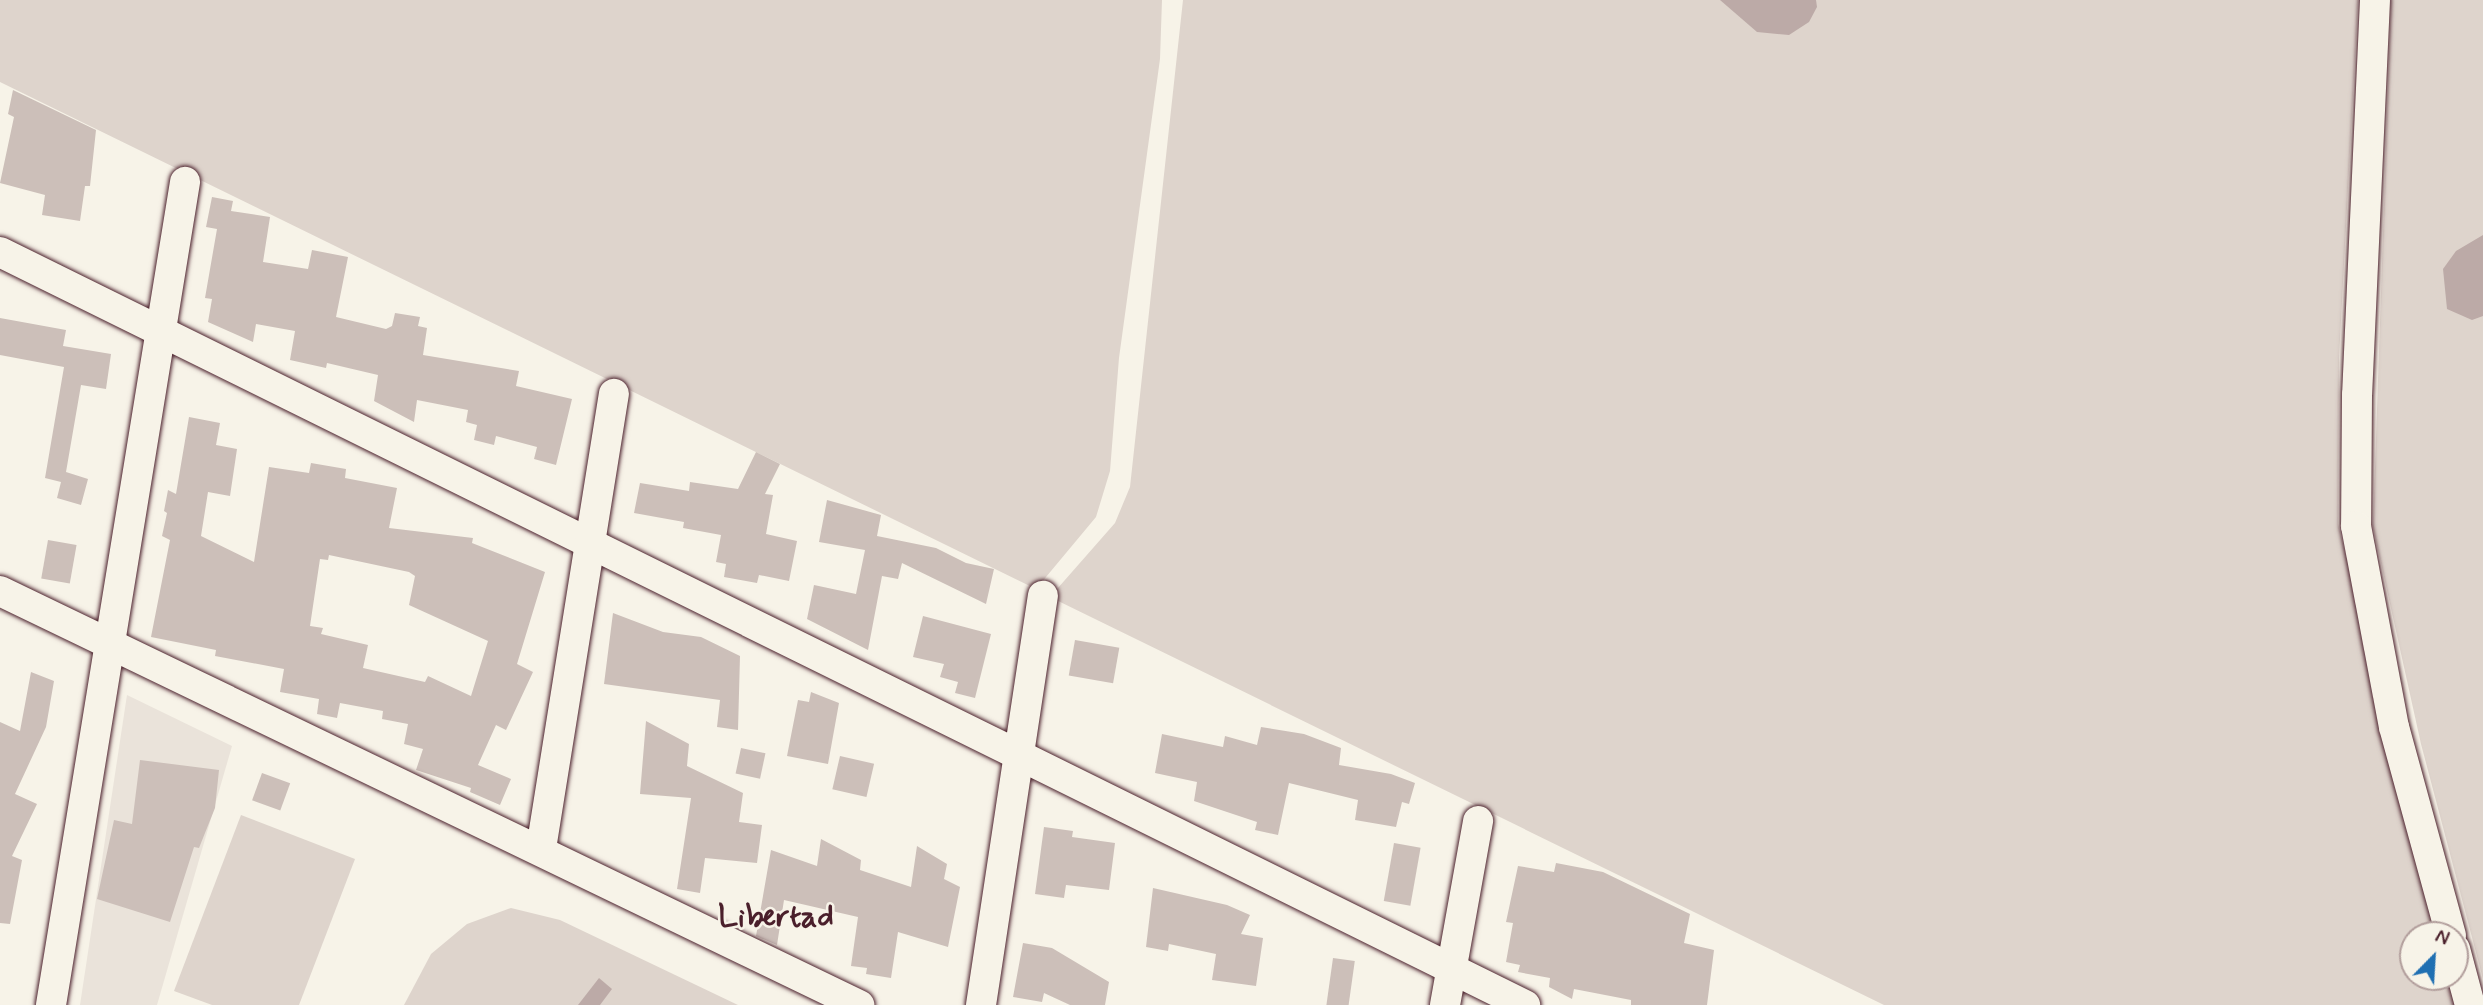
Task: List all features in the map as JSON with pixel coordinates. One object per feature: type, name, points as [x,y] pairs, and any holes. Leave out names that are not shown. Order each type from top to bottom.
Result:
[{"type":"street","points":[[2375,0],[2357,395],[2357,526],[2394,727],[2447,921]]},
{"type":"street","points":[[51,1005],[185,182]]},
{"type":"street","points":[[0,252],[1525,1005]]},
{"type":"street","points":[[541,849],[614,394]]},
{"type":"street","points":[[0,591],[541,849],[859,1005]]},
{"type":"street","points":[[981,1005],[1043,596]]},
{"type":"street","points":[[1445,1005],[1478,821]]},
{"type":"shaded area","points":[[0,0],[1162,0],[1160,59],[1119,358],[1110,471],[1096,517],[1036,589],[0,82]]},
{"type":"shaded area","points":[[1183,0],[2358,0],[2339,358],[2338,524],[2437,921],[2399,921],[2399,991],[2456,991],[2459,1005],[1884,1005],[1050,597],[1115,523],[1130,487]]},
{"type":"shaded area","points":[[1720,0],[1816,0],[1817,7],[1809,22],[1789,35],[1757,32]]},
{"type":"shaded area","points":[[2391,0],[2483,0],[2483,979],[2421,744],[2373,527]]},
{"type":"shaded area","points":[[2483,235],[2483,316],[2472,320],[2447,309],[2443,269],[2456,251]]},
{"type":"shaded area","points":[[127,695],[232,746],[157,1005],[80,1005]]},
{"type":"shaded area","points":[[241,815],[355,859],[299,1005],[212,1005],[174,991]]},
{"type":"shaded area","points":[[511,908],[560,920],[738,1005],[404,1005],[431,954],[467,924]]},
{"type":"shaded area","points":[[599,978],[612,989],[600,1005],[578,1005]]},
{"type":"building","points":[[13,90],[96,130],[90,186],[85,186],[80,221],[42,215],[45,195],[0,183],[14,117],[8,114]]},
{"type":"building","points":[[212,197],[233,201],[231,211],[270,217],[263,262],[308,269],[312,250],[348,257],[336,317],[386,329],[392,326],[395,313],[420,317],[418,326],[427,328],[423,355],[519,371],[516,386],[572,399],[556,465],[534,459],[537,447],[496,436],[494,445],[474,440],[477,425],[466,422],[468,410],[417,400],[414,422],[374,401],[378,375],[327,363],[326,368],[290,360],[295,331],[256,324],[253,342],[208,322],[212,299],[205,298],[217,229],[206,227]]},
{"type":"building","points":[[0,318],[66,330],[63,346],[111,354],[106,389],[81,385],[66,472],[88,479],[81,505],[57,498],[61,482],[45,478],[64,367],[0,355]]},
{"type":"building","points":[[189,417],[220,423],[216,445],[237,449],[230,496],[208,492],[201,536],[254,562],[269,467],[309,473],[311,463],[346,469],[345,478],[397,488],[389,528],[473,538],[472,543],[545,572],[517,664],[533,672],[506,730],[496,725],[478,765],[511,779],[500,805],[470,792],[471,788],[416,770],[423,749],[404,744],[408,724],[382,719],[383,711],[340,703],[337,718],[317,714],[319,699],[280,692],[284,669],[215,656],[216,650],[151,637],[170,540],[162,536],[168,490],[176,494]],"holes":[[[329,555],[409,572],[415,576],[409,605],[488,641],[471,696],[428,676],[425,682],[363,668],[368,645],[321,634],[323,628],[310,626],[320,559],[328,560]]]},
{"type":"building","points":[[756,452],[780,464],[765,494],[773,495],[766,534],[797,541],[789,581],[759,575],[757,583],[724,577],[726,564],[716,562],[721,535],[683,528],[684,522],[634,513],[640,483],[689,491],[690,482],[738,489]]},
{"type":"building","points":[[827,500],[881,515],[877,536],[936,548],[966,563],[994,569],[986,604],[902,563],[898,579],[882,576],[868,650],[807,619],[814,585],[856,594],[865,550],[819,542]]},
{"type":"building","points":[[48,540],[77,545],[70,583],[41,578]]},
{"type":"building","points":[[613,613],[663,632],[701,637],[740,656],[738,730],[717,727],[720,700],[604,684]]},
{"type":"building","points":[[923,616],[991,634],[975,698],[955,693],[958,682],[940,677],[944,664],[913,657]]},
{"type":"building","points":[[1075,640],[1119,648],[1113,683],[1069,675]]},
{"type":"building","points":[[31,672],[54,681],[46,727],[15,794],[37,804],[12,856],[22,860],[10,924],[0,923],[0,722],[20,731]]},
{"type":"building","points":[[811,692],[839,703],[828,764],[787,756],[798,700],[809,702]]},
{"type":"building","points":[[646,721],[689,744],[687,766],[743,793],[739,822],[762,825],[757,863],[705,858],[700,893],[677,889],[691,798],[640,794]]},
{"type":"building","points":[[1261,727],[1304,734],[1341,748],[1339,765],[1391,774],[1415,783],[1409,804],[1402,802],[1396,827],[1355,820],[1358,800],[1289,783],[1278,835],[1255,830],[1257,822],[1194,801],[1197,782],[1155,773],[1162,734],[1223,747],[1225,736],[1257,745]]},
{"type":"building","points":[[741,748],[765,753],[760,779],[736,773]]},
{"type":"building","points":[[840,756],[874,764],[866,797],[832,789]]},
{"type":"building","points":[[140,760],[219,770],[215,808],[199,848],[194,847],[170,922],[97,899],[114,820],[132,824]]},
{"type":"building","points":[[262,773],[290,783],[280,811],[252,800]]},
{"type":"building","points":[[1044,827],[1073,831],[1072,837],[1115,843],[1109,890],[1066,885],[1064,898],[1035,894]]},
{"type":"building","points":[[821,839],[861,860],[860,870],[911,887],[917,846],[947,864],[944,879],[960,887],[948,947],[898,932],[891,978],[866,974],[867,968],[851,966],[858,917],[784,900],[777,945],[756,936],[771,850],[817,866]]},
{"type":"building","points":[[1394,843],[1421,848],[1410,906],[1384,901]]},
{"type":"building","points":[[1556,863],[1603,872],[1690,914],[1684,943],[1714,950],[1707,1005],[1631,1005],[1631,1000],[1574,989],[1572,999],[1549,987],[1550,978],[1518,972],[1520,965],[1506,962],[1513,923],[1506,922],[1518,866],[1554,872]]},
{"type":"building","points":[[1153,888],[1227,905],[1250,915],[1241,934],[1263,938],[1256,986],[1212,980],[1216,954],[1169,944],[1168,951],[1146,947]]},
{"type":"building","points":[[1023,943],[1052,948],[1109,982],[1105,1005],[1070,1005],[1044,993],[1042,1002],[1013,997]]},
{"type":"building","points":[[1333,958],[1355,961],[1349,1005],[1326,1005]]},
{"type":"district","name":"Libertad","points":[[776,917]]}]
